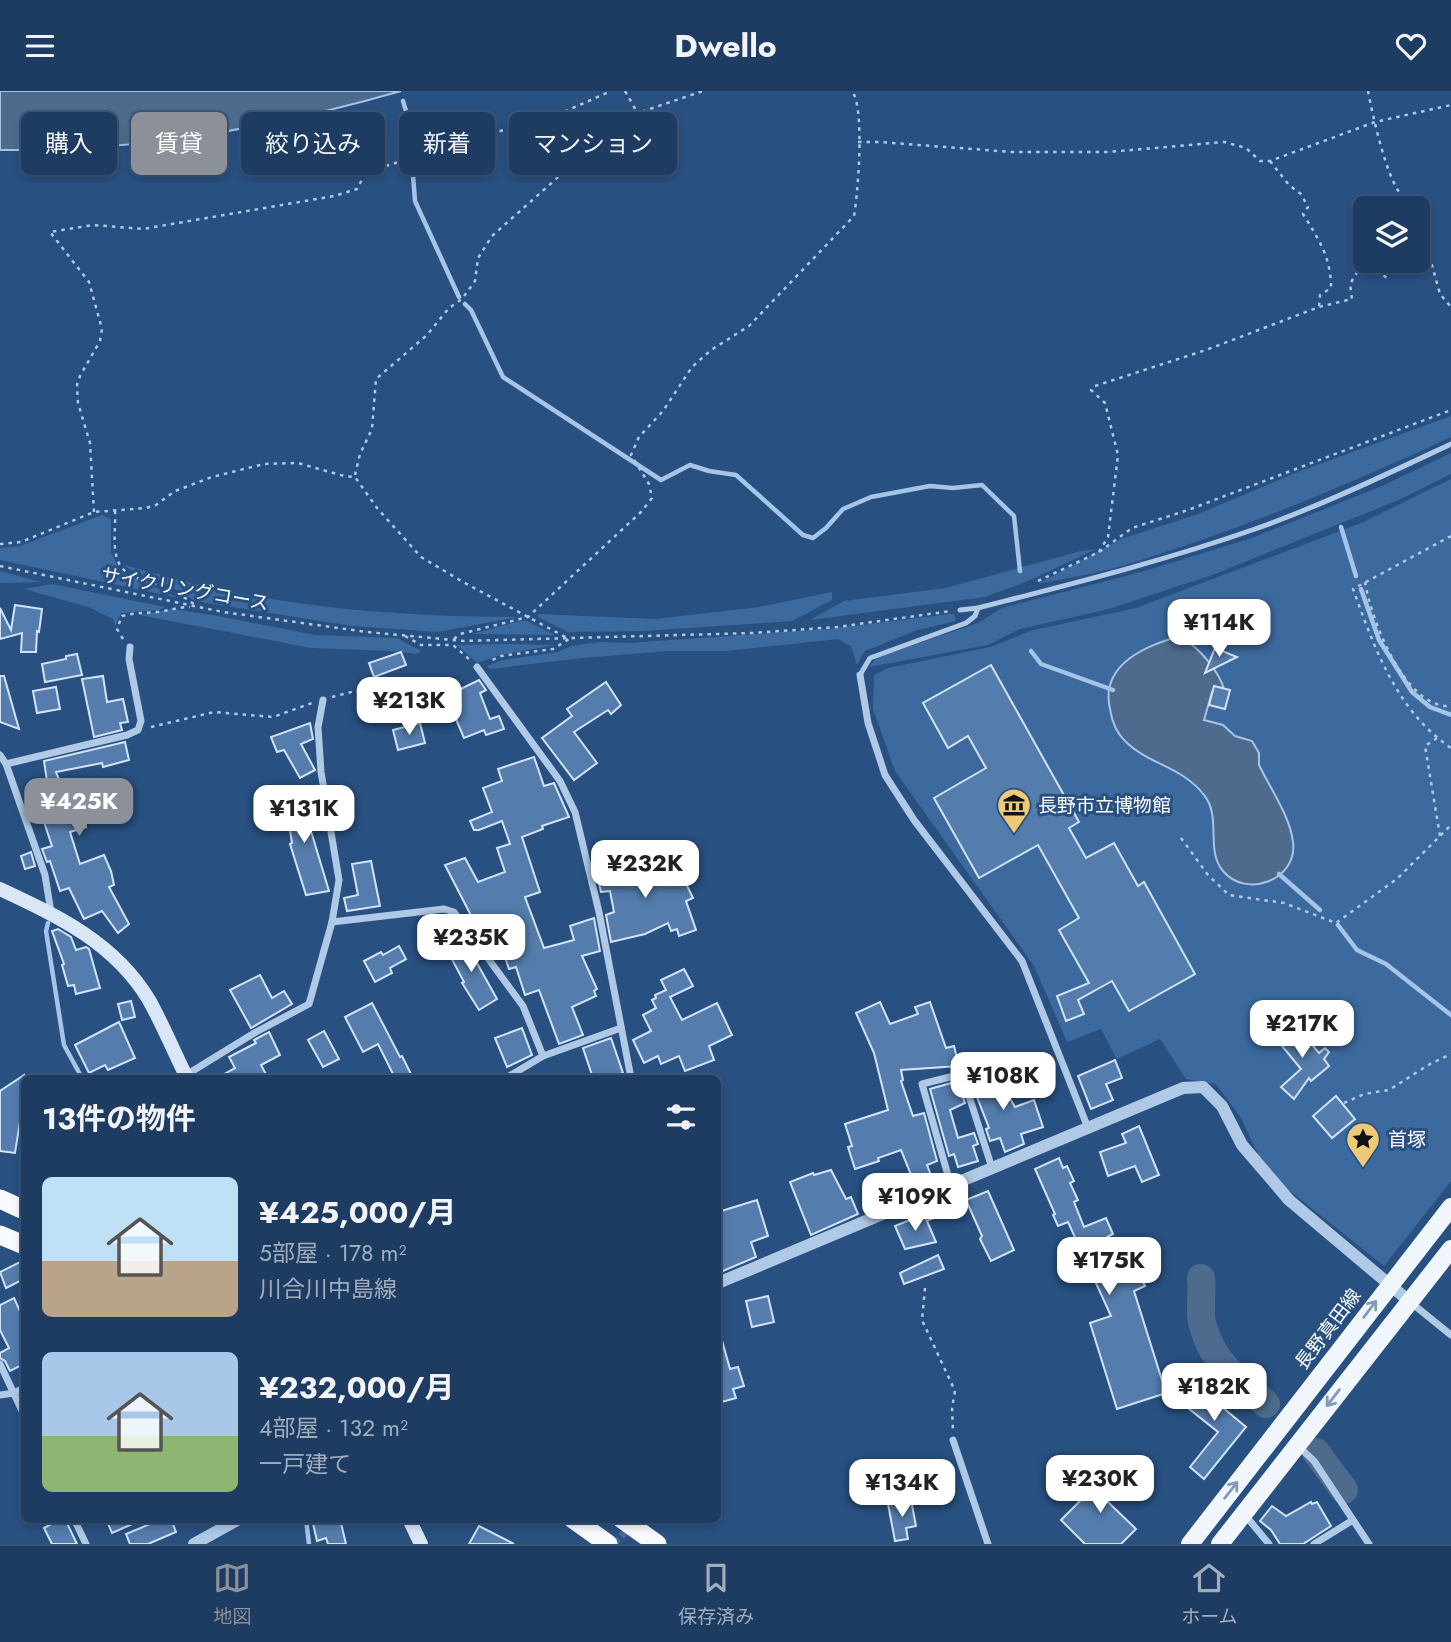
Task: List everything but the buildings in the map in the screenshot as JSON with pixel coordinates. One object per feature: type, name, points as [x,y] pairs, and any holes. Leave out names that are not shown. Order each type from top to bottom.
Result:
[{"type":"highway","points":[[0,1199],[21,1209]]},
{"type":"highway","points":[[0,1235],[21,1244]]},
{"type":"highway","points":[[579,1523],[608,1544]]},
{"type":"highway","points":[[628,1523],[657,1544]]},
{"type":"main road","points":[[0,889],[52,913],[94,939],[116,959],[148,1000],[185,1075]]},
{"type":"main road","name":"長野真田線","points":[[1190,1544],[1451,1207]]},
{"type":"main road","points":[[1220,1544],[1451,1249]]},
{"type":"main road","points":[[411,1523],[421,1544]]},
{"type":"street","points":[[6,764],[138,730],[141,721],[129,659],[130,647]]},
{"type":"street","points":[[477,667],[560,781],[575,812],[599,912],[630,1075]]},
{"type":"street","points":[[860,675],[869,723],[885,775],[914,821],[1022,961],[1088,1129]]},
{"type":"street","points":[[189,1075],[309,1004],[332,922],[339,880],[321,772],[318,727],[323,700]]},
{"type":"street","points":[[0,755],[6,764],[45,875],[52,913]]},
{"type":"street","points":[[332,922],[444,909],[454,912],[523,1006],[543,1056]]},
{"type":"street","points":[[511,1075],[543,1056],[621,1028]]},
{"type":"street","points":[[951,1186],[922,1084],[962,1074],[992,1168]]},
{"type":"street","points":[[721,1282],[1183,1088],[1203,1087],[1222,1106],[1242,1145],[1289,1200],[1451,1335]]},
{"type":"street","points":[[0,1364],[21,1408]]},
{"type":"street","points":[[0,1395],[21,1390]]},
{"type":"street","points":[[953,1440],[988,1544]]},
{"type":"street","points":[[1296,1444],[1314,1461],[1369,1544]]},
{"type":"street","points":[[1243,1513],[1269,1544]]},
{"type":"street","points":[[1314,1544],[1353,1520]]},
{"type":"street","points":[[76,1523],[86,1544]]},
{"type":"street","points":[[194,1544],[232,1523]]},
{"type":"lane","points":[[960,610],[978,608],[1139,567],[1257,529],[1348,493],[1451,444]]},
{"type":"lane","points":[[860,675],[870,657],[966,623],[975,616],[978,608]]},
{"type":"path","points":[[94,512],[90,443],[77,385],[100,341],[102,329],[89,282],[50,232],[93,225],[143,229],[334,196],[357,188],[366,172],[566,111],[611,91]]},
{"type":"path","points":[[625,91],[637,112]]},
{"type":"path","points":[[641,112],[704,91]]},
{"type":"path","points":[[454,640],[460,634],[528,617],[641,512],[652,498],[649,484],[631,455],[639,437],[663,411],[692,366],[749,325],[854,216],[858,197],[859,116],[856,97],[852,91]]},
{"type":"path","points":[[1368,91],[1395,184],[1402,196]]},
{"type":"path","points":[[858,142],[1012,152],[1108,152],[1224,142],[1246,148],[1260,162],[1270,161],[1375,122],[1451,105]]},
{"type":"path","points":[[1270,161],[1289,185],[1301,194],[1308,207],[1303,215],[1321,243],[1331,267],[1331,288],[1320,295],[1319,307]]},
{"type":"path","points":[[560,175],[492,236],[478,258],[475,281],[462,299],[449,308],[427,335],[376,379],[372,429],[360,454],[355,477],[377,508],[421,557],[569,639]]},
{"type":"path","points":[[1430,260],[1440,294],[1451,307]]},
{"type":"path","points":[[1100,552],[1108,537],[1118,455],[1105,403],[1091,390],[1095,386],[1319,307],[1352,299],[1350,284],[1357,273]]},
{"type":"path","points":[[1031,583],[1100,552],[1132,528],[1188,510],[1451,410]]},
{"type":"path","points":[[0,544],[21,542],[94,512],[146,509],[175,491],[212,477],[264,464],[298,463],[355,477]]},
{"type":"path","points":[[115,511],[116,553],[123,569],[129,575],[173,590],[197,606]]},
{"type":"path","points":[[1451,536],[1353,589],[1377,655],[1404,701],[1437,738],[1451,748]]},
{"type":"path","name":"サイクリングコース","points":[[0,566],[197,606],[367,632],[404,635]]},
{"type":"path","points":[[1365,582],[1380,633],[1407,679],[1428,701],[1446,706],[1451,703]]},
{"type":"path","points":[[130,647],[117,629],[122,616],[160,612],[171,607],[197,606]]},
{"type":"path","points":[[404,635],[454,640],[752,633],[838,627],[960,610]]},
{"type":"path","points":[[404,635],[421,645],[453,645],[477,667],[501,656],[553,649],[569,639]]},
{"type":"path","points":[[138,730],[214,712],[272,717],[405,678]]},
{"type":"path","points":[[1437,738],[1425,746],[1440,836]]},
{"type":"path","points":[[1181,838],[1208,875],[1229,895],[1284,903],[1336,923],[1398,878],[1451,825]]},
{"type":"path","points":[[1345,1103],[1364,1094],[1389,1090],[1451,1054]]},
{"type":"path","points":[[926,1288],[922,1320],[955,1391],[952,1408],[953,1440]]},
{"type":"shaded area","points":[[0,91],[401,91],[319,112],[241,112],[241,128],[227,131],[227,112],[131,112],[131,144],[117,145],[117,112],[21,112],[21,150],[0,150]]},
{"type":"shaded area","points":[[1451,416],[1451,437],[1289,507],[1206,539],[1122,566],[1038,584],[1121,539],[1198,514],[1298,472]]},
{"type":"shaded area","points":[[1451,453],[1451,474],[1401,499],[1215,574],[1109,609],[1020,629],[988,645],[869,667],[876,658],[978,623],[1002,608],[1141,572],[1252,538],[1382,486]]},
{"type":"shaded area","points":[[1451,479],[1451,1181],[1384,1266],[1285,1187],[1258,1154],[1241,1118],[1216,1084],[1186,1079],[1160,1039],[1117,1059],[1101,1029],[1067,1042],[1034,966],[895,771],[873,709],[874,675],[888,668],[990,647],[1033,630],[1136,608],[1361,523]]},
{"type":"shaded area","points":[[102,515],[111,519],[111,552],[121,572],[179,598],[0,560],[0,548],[20,546]]},
{"type":"shaded area","points":[[1096,549],[1028,581],[985,597],[810,620],[844,601],[945,588]]},
{"type":"shaded area","points":[[123,565],[221,590],[294,603],[406,614],[518,617],[438,632],[352,626],[195,601],[168,585]]},
{"type":"shaded area","points":[[0,571],[41,582],[0,583]]},
{"type":"shaded area","points":[[52,584],[165,607],[159,610],[121,613],[115,626],[113,619],[88,607],[24,589]]},
{"type":"shaded area","points":[[832,592],[832,600],[792,621],[643,631],[567,632],[538,617],[539,614],[655,619],[759,607]]},
{"type":"shaded area","points":[[172,609],[315,635],[397,638],[421,651],[417,654],[311,648],[140,615]]},
{"type":"shaded area","points":[[954,614],[956,621],[917,630],[865,651],[857,665],[851,646],[838,639],[726,651],[668,651],[490,669],[487,666],[503,660],[558,652],[571,646],[599,642],[627,643],[827,629]]},
{"type":"shaded area","points":[[527,621],[555,635],[472,634]]},
{"type":"shaded area","points":[[1177,637],[1200,652],[1214,669],[1223,687],[1225,695],[1212,692],[1204,720],[1223,725],[1235,736],[1252,741],[1259,753],[1259,765],[1288,822],[1293,842],[1292,855],[1287,867],[1268,881],[1244,884],[1223,871],[1215,853],[1212,813],[1204,795],[1186,778],[1145,756],[1126,742],[1113,723],[1109,694],[1111,681],[1118,670],[1150,646]]},
{"type":"shaded area","points":[[457,645],[556,645],[500,655],[477,663]]},
{"type":"waterway","points":[[403,101],[406,112]]},
{"type":"waterway","points":[[413,175],[415,201],[459,297]]},
{"type":"waterway","points":[[465,304],[471,310],[503,377],[661,480],[690,465],[736,475],[803,535],[813,538],[843,509],[871,497],[930,486],[953,488],[982,485],[1014,516],[1020,571]]},
{"type":"waterway","points":[[1341,527],[1356,576]]},
{"type":"waterway","points":[[1361,589],[1379,640],[1412,692],[1430,707],[1451,715]]},
{"type":"waterway","points":[[1031,651],[1041,664],[1113,690]]},
{"type":"waterway","points":[[1279,874],[1320,910]]},
{"type":"waterway","points":[[48,923],[46,931],[64,1045],[80,1075]]},
{"type":"waterway","points":[[1338,925],[1357,950],[1386,964],[1451,1015]]},
{"type":"waterway","points":[[1201,1278],[1202,1323]]},
{"type":"waterway","points":[[1204,1329],[1216,1356],[1236,1378]]},
{"type":"waterway","points":[[1240,1381],[1266,1404]]},
{"type":"waterway","points":[[1316,1452],[1344,1490]]},
{"type":"waterway","points":[[306,1523],[309,1544]]},
{"type":"tunnel","points":[[614,1544],[630,1527]]},
{"type":"place","name":"長野市立博物館","points":[[1014,835]]},
{"type":"place","name":"首塚","points":[[1363,1169]]}]
